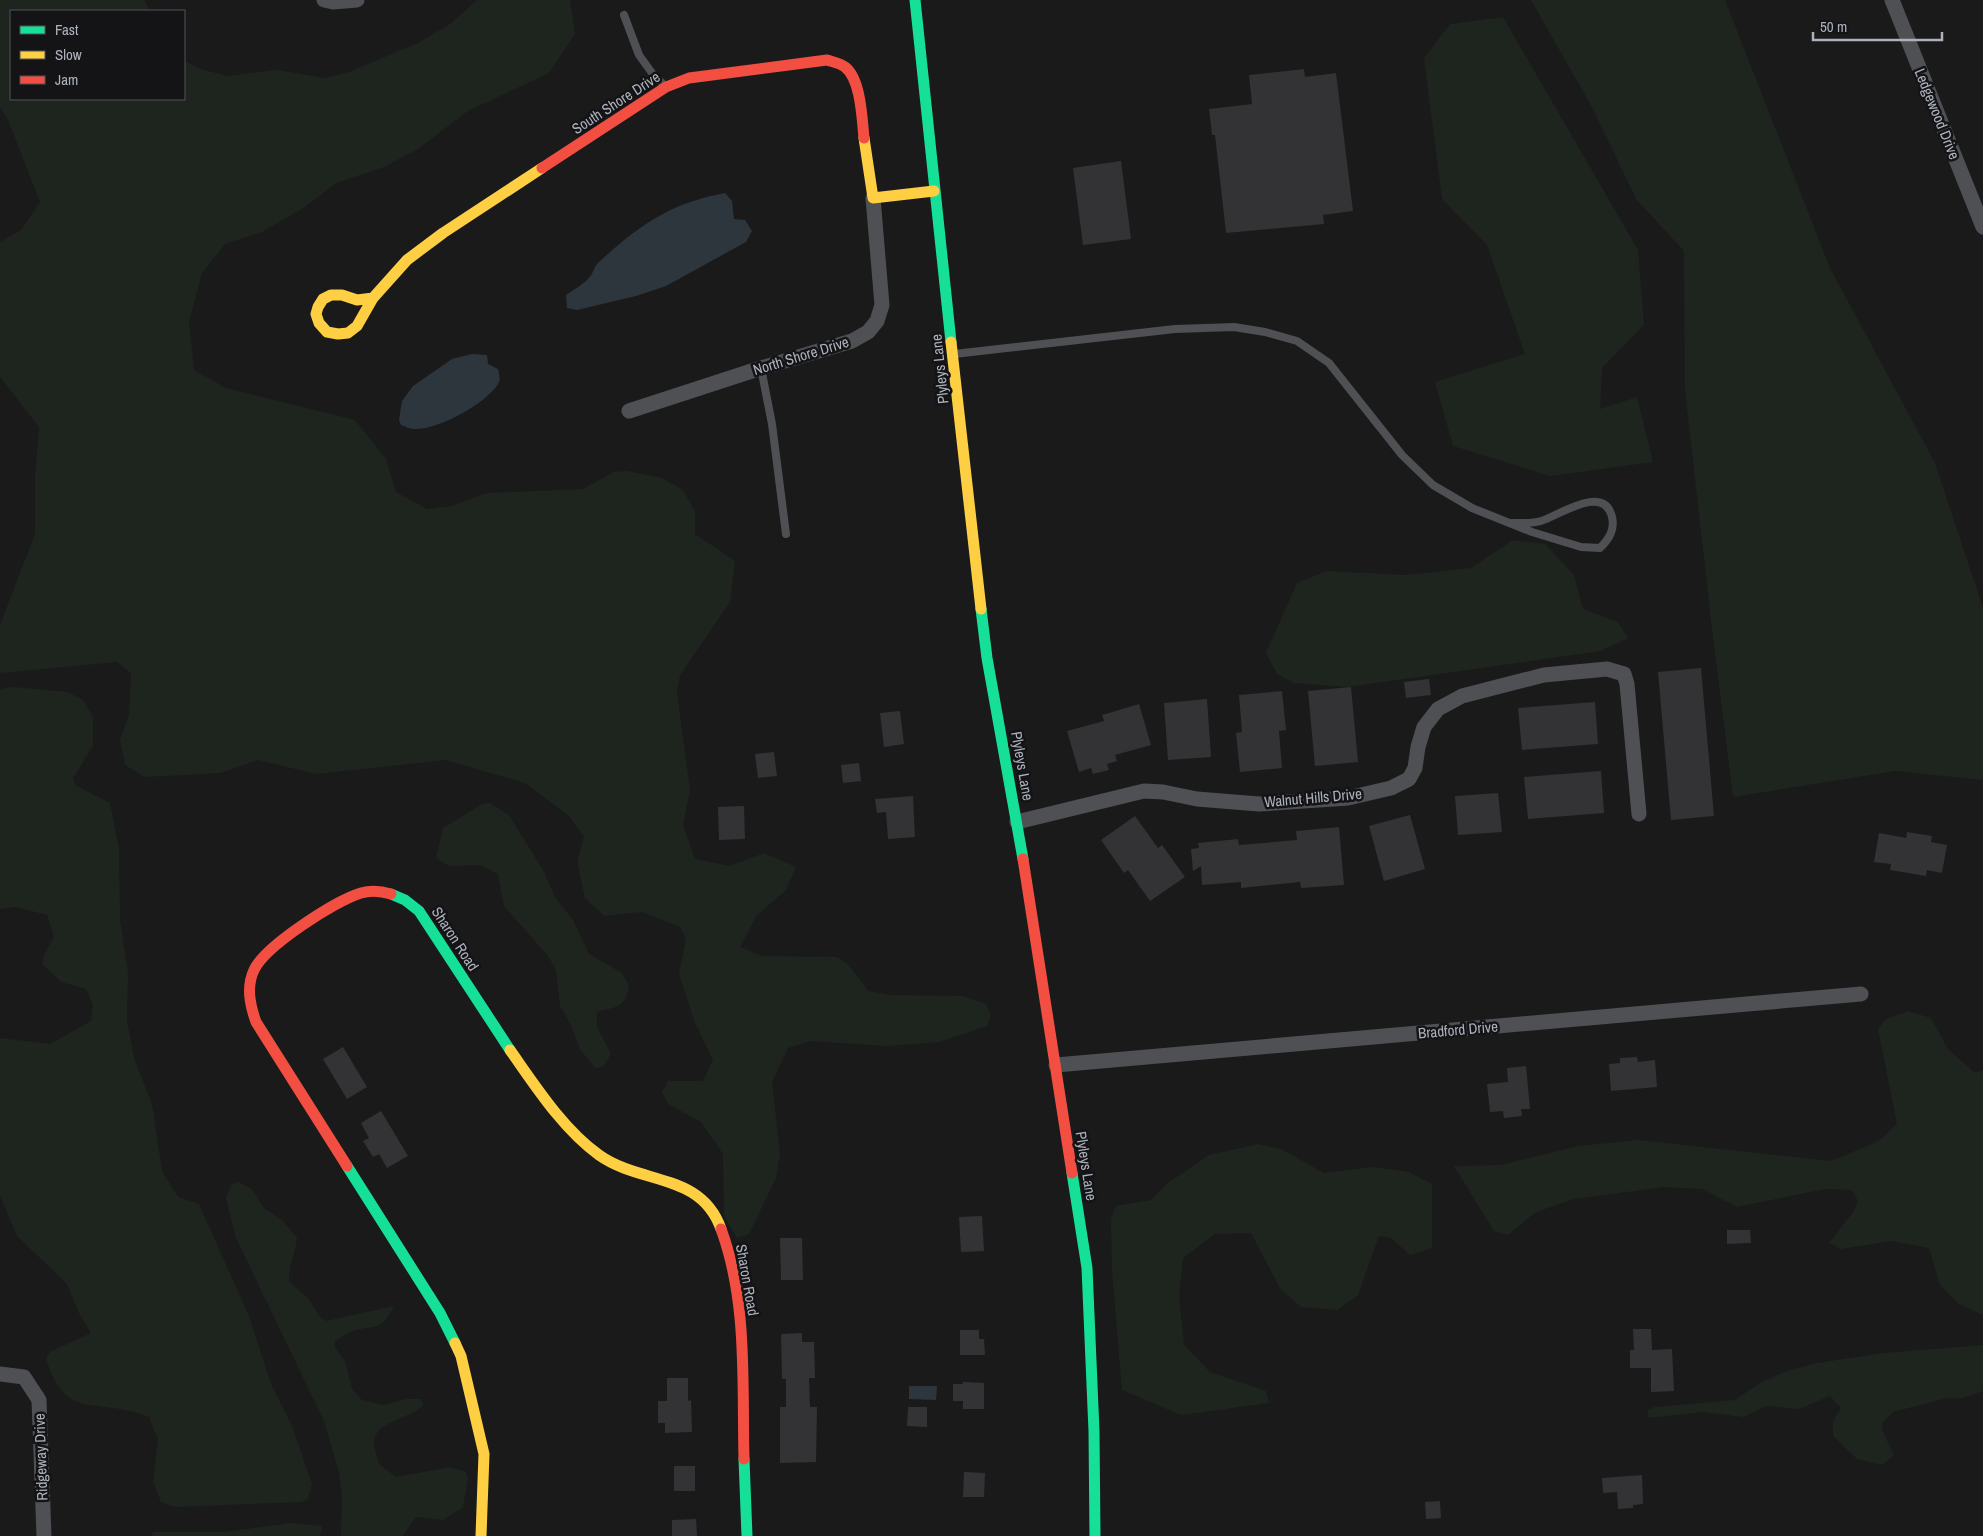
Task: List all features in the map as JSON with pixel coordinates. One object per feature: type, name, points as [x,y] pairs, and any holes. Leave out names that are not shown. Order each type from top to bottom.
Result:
[{"type":"street","points":[[324,0],[333,2],[357,0]]},
{"type":"street","name":"Plyleys Lane","points":[[916,0],[934,191],[954,354],[986,658],[1017,822],[1087,1268],[1094,1431],[1095,1536]]},
{"type":"street","name":"Ledgewood Drive","points":[[1892,0],[1983,227]]},
{"type":"street","name":"South Shore Drive","points":[[373,298],[357,300],[342,295],[331,295],[323,299],[318,307],[316,314],[318,323],[327,332],[348,333],[357,326],[373,298],[407,260],[443,233],[666,87],[689,78],[828,60],[843,64],[852,73],[857,87],[873,198]]},
{"type":"street","points":[[873,198],[934,191]]},
{"type":"street","name":"North Shore Drive","points":[[629,412],[761,368],[852,341],[868,332],[877,321],[882,305],[873,198]]},
{"type":"street","name":"Walnut Hills Drive","points":[[1017,822],[1144,791],[1163,792],[1196,799],[1260,804],[1348,798],[1391,788],[1409,779],[1415,768],[1418,746],[1424,727],[1438,709],[1462,696],[1544,675],[1607,669],[1624,674],[1627,684],[1639,814]]},
{"type":"street","name":"Sharon Road","points":[[481,1536],[484,1454],[461,1356],[440,1313],[256,1022],[250,1008],[250,980],[258,962],[272,949],[339,902],[362,893],[376,891],[391,893],[406,900],[419,911],[514,1056],[556,1112],[581,1140],[602,1158],[631,1171],[688,1189],[708,1204],[723,1230],[735,1279],[740,1326],[747,1536]]},
{"type":"street","name":"Bradford Drive","points":[[1056,1065],[1861,994]]},
{"type":"street","name":"Ridgeway Drive","points":[[0,1374],[24,1377],[39,1400],[44,1536]]},
{"type":"lane","points":[[624,15],[639,55],[652,73],[666,87]]},
{"type":"lane","points":[[954,354],[1175,329],[1234,327],[1266,332],[1297,341],[1329,364],[1402,455],[1432,485],[1472,508],[1510,523],[1581,547],[1600,548],[1609,539],[1613,527],[1612,515],[1605,505],[1594,502],[1580,504],[1540,521],[1510,523]]},
{"type":"lane","points":[[761,368],[772,424],[786,534]]},
{"type":"shaded area","points":[[0,0],[144,0],[149,10],[10,10],[10,100],[185,100],[185,61],[204,70],[228,76],[277,70],[325,78],[349,72],[418,43],[450,24],[477,0],[570,0],[575,34],[549,73],[468,111],[418,149],[384,167],[336,183],[305,207],[262,232],[225,244],[202,273],[189,322],[194,370],[226,388],[355,420],[386,459],[396,492],[427,509],[452,506],[487,493],[583,489],[614,472],[627,471],[662,478],[683,490],[695,511],[695,534],[735,561],[730,602],[680,675],[677,693],[690,790],[683,825],[695,859],[730,866],[764,853],[796,867],[786,890],[757,915],[740,947],[762,956],[837,957],[848,964],[868,991],[890,995],[963,996],[986,1004],[991,1015],[987,1026],[939,1042],[887,1046],[811,1041],[788,1048],[772,1082],[780,1154],[776,1178],[749,1234],[737,1238],[724,1216],[723,1154],[701,1122],[668,1104],[662,1092],[668,1081],[703,1081],[713,1060],[695,1023],[679,974],[686,939],[680,927],[642,912],[604,916],[585,898],[577,861],[584,837],[569,816],[525,783],[445,760],[317,774],[257,760],[221,773],[144,777],[125,765],[120,740],[129,715],[131,673],[117,662],[0,673],[0,625],[35,534],[35,478],[39,427],[0,377],[0,242],[21,230],[40,202],[8,120],[0,107]]},
{"type":"shaded area","points":[[1531,0],[1725,0],[1830,268],[1935,463],[1983,608],[1983,780],[1895,771],[1733,797],[1685,390],[1684,251],[1636,199],[1593,109]]},
{"type":"shaded area","points":[[1503,17],[1638,250],[1644,325],[1602,368],[1600,409],[1637,397],[1653,462],[1550,476],[1453,446],[1435,382],[1525,354],[1487,245],[1442,199],[1424,58],[1450,24]]},
{"type":"shaded area","points":[[725,193],[732,201],[734,219],[745,220],[752,231],[746,242],[666,286],[636,296],[577,310],[567,308],[566,295],[586,281],[598,263],[641,227],[688,203]]},
{"type":"shaded area","points":[[472,354],[487,355],[488,364],[498,369],[500,377],[498,384],[492,392],[472,408],[434,426],[410,429],[401,425],[399,420],[402,401],[413,386],[452,359]]},
{"type":"shaded area","points":[[1513,540],[1545,544],[1574,575],[1583,609],[1618,622],[1628,638],[1601,651],[1347,687],[1294,683],[1277,674],[1266,653],[1297,583],[1327,571],[1406,575],[1471,568]]},
{"type":"shaded area","points":[[14,687],[68,692],[83,700],[93,717],[93,746],[73,778],[75,785],[110,803],[119,849],[120,920],[128,973],[127,1020],[134,1058],[152,1104],[162,1171],[178,1197],[199,1204],[249,1316],[271,1384],[292,1426],[312,1484],[308,1499],[301,1502],[175,1507],[161,1502],[153,1481],[158,1440],[149,1417],[131,1411],[86,1404],[74,1400],[63,1392],[54,1379],[46,1358],[50,1352],[91,1333],[79,1313],[67,1284],[17,1236],[0,1196],[0,1038],[50,1044],[91,1021],[93,1005],[86,989],[61,982],[43,965],[43,957],[54,937],[47,915],[16,907],[0,909],[0,689]]},
{"type":"shaded area","points":[[490,803],[509,815],[543,870],[555,897],[573,920],[589,954],[622,973],[629,986],[622,1003],[597,1012],[597,1027],[611,1054],[603,1067],[595,1068],[580,1049],[571,1025],[560,1006],[556,970],[548,956],[504,906],[498,874],[481,865],[449,866],[436,858],[443,828],[482,804]]},
{"type":"shaded area","points":[[1908,1011],[1931,1018],[1948,1049],[1975,1073],[1983,1070],[1983,1315],[1959,1304],[1940,1285],[1929,1248],[1891,1241],[1841,1249],[1829,1243],[1853,1212],[1858,1201],[1852,1190],[1825,1189],[1737,1207],[1702,1189],[1664,1187],[1574,1199],[1536,1212],[1508,1235],[1494,1231],[1454,1166],[1501,1165],[1578,1146],[1638,1140],[1831,1161],[1879,1141],[1897,1124],[1878,1029],[1885,1020]]},
{"type":"shaded area","points":[[1258,1144],[1281,1149],[1324,1173],[1373,1167],[1409,1172],[1432,1184],[1432,1248],[1410,1255],[1391,1238],[1379,1236],[1358,1295],[1337,1310],[1301,1307],[1281,1290],[1251,1233],[1215,1234],[1183,1258],[1179,1296],[1184,1345],[1210,1372],[1266,1391],[1269,1403],[1181,1415],[1122,1390],[1112,1270],[1111,1219],[1116,1206],[1151,1200],[1168,1183],[1209,1155]]},
{"type":"shaded area","points":[[239,1182],[252,1189],[264,1208],[283,1221],[297,1238],[289,1282],[308,1298],[320,1317],[326,1321],[394,1306],[385,1321],[343,1336],[335,1341],[335,1348],[345,1361],[352,1389],[362,1400],[383,1405],[406,1399],[421,1399],[423,1405],[418,1410],[381,1428],[376,1434],[374,1446],[379,1464],[396,1477],[451,1467],[466,1472],[468,1478],[463,1507],[443,1520],[416,1517],[403,1536],[341,1536],[342,1496],[339,1472],[324,1421],[236,1238],[226,1198],[232,1184]]},
{"type":"shaded area","points":[[1983,1345],[1983,1391],[1963,1398],[1947,1398],[1893,1412],[1883,1422],[1882,1430],[1894,1455],[1882,1465],[1857,1459],[1833,1436],[1833,1421],[1841,1408],[1830,1396],[1799,1409],[1766,1406],[1743,1417],[1703,1412],[1647,1418],[1648,1410],[1654,1407],[1735,1400],[1760,1383],[1787,1371],[1817,1363],[1884,1353]]},
{"type":"shaded area","points":[[909,1386],[937,1386],[936,1400],[909,1399]]},
{"type":"shaded area","points":[[292,1523],[322,1526],[320,1536],[152,1536],[153,1532],[224,1532]]},
{"type":"building","points":[[1304,69],[1305,77],[1336,73],[1353,211],[1323,215],[1324,224],[1226,233],[1215,135],[1212,135],[1209,109],[1252,104],[1249,75]]},
{"type":"building","points":[[1121,161],[1131,239],[1083,245],[1073,168]]},
{"type":"building","points":[[1701,668],[1714,816],[1671,820],[1658,672]]},
{"type":"building","points":[[1429,679],[1431,695],[1406,698],[1404,682]]},
{"type":"building","points":[[1351,687],[1358,762],[1315,766],[1308,691]]},
{"type":"building","points":[[1282,691],[1286,730],[1279,731],[1282,768],[1240,772],[1236,733],[1242,732],[1239,695]]},
{"type":"building","points":[[1207,699],[1211,757],[1168,760],[1164,703]]},
{"type":"building","points":[[1595,702],[1598,744],[1522,750],[1518,708]]},
{"type":"building","points":[[1139,704],[1151,745],[1115,755],[1117,761],[1107,764],[1109,770],[1093,774],[1091,768],[1079,772],[1067,731],[1104,721],[1102,715]]},
{"type":"building","points":[[900,711],[904,744],[884,747],[880,713]]},
{"type":"building","points":[[774,752],[777,776],[758,778],[755,754]]},
{"type":"building","points":[[859,763],[861,781],[843,783],[841,765]]},
{"type":"building","points":[[1601,771],[1604,813],[1528,819],[1524,777]]},
{"type":"building","points":[[1498,793],[1502,832],[1458,835],[1455,796]]},
{"type":"building","points":[[913,796],[915,837],[888,839],[886,812],[877,813],[875,799]]},
{"type":"building","points":[[744,806],[745,839],[719,840],[718,807]]},
{"type":"building","points":[[1410,815],[1425,869],[1384,881],[1369,826]]},
{"type":"building","points":[[1135,816],[1158,848],[1162,845],[1185,877],[1150,901],[1128,870],[1124,873],[1101,840]]},
{"type":"building","points":[[1339,827],[1344,885],[1301,888],[1300,882],[1241,888],[1241,882],[1202,885],[1201,866],[1193,871],[1191,849],[1199,848],[1198,843],[1238,839],[1239,845],[1297,840],[1296,831]]},
{"type":"building","points":[[1907,832],[1932,836],[1931,842],[1947,845],[1942,873],[1927,870],[1926,876],[1890,870],[1891,864],[1874,862],[1879,833],[1906,838]]},
{"type":"building","points":[[343,1047],[367,1087],[347,1099],[323,1059]]},
{"type":"building","points":[[1637,1057],[1638,1062],[1655,1060],[1657,1087],[1611,1091],[1609,1064],[1620,1063],[1620,1058]]},
{"type":"building","points":[[1526,1066],[1530,1109],[1521,1109],[1522,1116],[1504,1118],[1503,1111],[1490,1112],[1487,1084],[1508,1082],[1507,1068]]},
{"type":"building","points":[[381,1111],[408,1156],[387,1168],[379,1154],[373,1157],[363,1141],[369,1138],[361,1123]]},
{"type":"building","points":[[982,1216],[984,1251],[961,1252],[959,1217]]},
{"type":"building","points":[[1727,1230],[1750,1230],[1751,1243],[1727,1244]]},
{"type":"building","points":[[780,1238],[802,1238],[803,1280],[781,1280]]},
{"type":"building","points":[[1633,1329],[1651,1329],[1652,1350],[1672,1349],[1674,1391],[1651,1392],[1651,1368],[1630,1368],[1630,1350],[1634,1350]]},
{"type":"building","points":[[960,1330],[979,1330],[979,1339],[984,1339],[985,1355],[960,1355]]},
{"type":"building","points":[[802,1333],[802,1342],[814,1342],[815,1378],[809,1378],[810,1407],[817,1407],[816,1462],[780,1463],[780,1407],[786,1407],[786,1379],[782,1379],[781,1334]]},
{"type":"building","points":[[667,1378],[688,1378],[688,1401],[691,1400],[692,1432],[665,1433],[665,1423],[658,1423],[658,1401],[667,1401]]},
{"type":"building","points":[[963,1382],[984,1383],[984,1409],[963,1409],[963,1401],[953,1401],[953,1384],[963,1384]]},
{"type":"building","points":[[908,1407],[927,1407],[927,1427],[907,1426]]},
{"type":"building","points":[[674,1466],[695,1466],[695,1491],[674,1491]]},
{"type":"building","points":[[964,1472],[985,1473],[984,1497],[963,1497]]},
{"type":"building","points":[[1642,1475],[1643,1504],[1633,1505],[1633,1508],[1618,1509],[1617,1492],[1603,1493],[1602,1478]]},
{"type":"building","points":[[1440,1501],[1441,1518],[1426,1519],[1425,1502]]},
{"type":"building","points":[[696,1519],[697,1536],[672,1536],[672,1520]]},
{"type":"traffic: fast","points":[[915,0],[951,342]]},
{"type":"traffic: fast","points":[[981,609],[987,658],[1023,859]]},
{"type":"traffic: fast","points":[[391,894],[405,900],[419,911],[510,1050]]},
{"type":"traffic: fast","points":[[347,1166],[440,1313],[455,1343]]},
{"type":"traffic: fast","points":[[1072,1173],[1087,1268],[1094,1431],[1095,1536]]},
{"type":"traffic: fast","points":[[744,1459],[747,1536]]},
{"type":"traffic: slow","points":[[864,138],[873,198],[934,191]]},
{"type":"traffic: slow","points":[[373,298],[357,300],[342,295],[331,295],[323,299],[318,307],[316,314],[319,323],[327,332],[348,333],[357,326],[373,298],[407,260],[443,233],[542,168]]},
{"type":"traffic: slow","points":[[951,342],[981,609]]},
{"type":"traffic: slow","points":[[510,1050],[551,1107],[586,1145],[615,1164],[685,1188],[712,1211],[721,1229]]},
{"type":"traffic: slow","points":[[455,1343],[461,1356],[484,1454],[481,1536]]},
{"type":"traffic: jam","points":[[542,168],[666,87],[689,78],[827,60],[845,67],[854,80],[860,100],[864,138]]},
{"type":"traffic: jam","points":[[1023,859],[1072,1173]]},
{"type":"traffic: jam","points":[[347,1166],[256,1022],[251,1003],[250,983],[254,970],[261,960],[302,925],[335,905],[361,893],[376,891],[391,894]]},
{"type":"traffic: jam","points":[[721,1229],[730,1257],[740,1314],[744,1459]]}]
